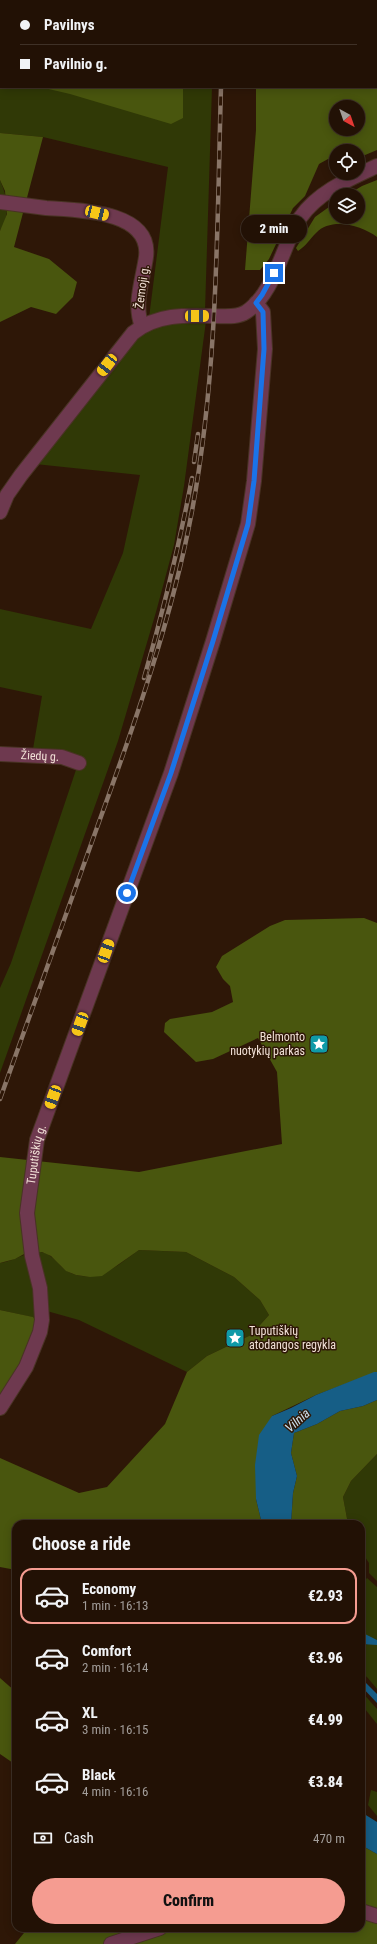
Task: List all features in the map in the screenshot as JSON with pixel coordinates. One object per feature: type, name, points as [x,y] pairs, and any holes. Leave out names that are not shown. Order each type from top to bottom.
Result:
[{"type":"street","points":[[142,326],[172,316],[238,316],[246,312],[256,303],[269,284],[293,231],[318,198],[377,166]]},
{"type":"street","name":"Žemoji g.","points":[[0,202],[82,209],[113,217],[134,227],[140,232],[145,241],[146,255],[137,312],[142,326],[124,343],[21,475],[7,495],[0,512]]},
{"type":"street","name":"Tuputiškių g.","points":[[0,1408],[26,1367],[40,1332],[42,1320],[40,1288],[32,1256],[27,1213],[37,1140],[171,773],[248,524],[254,481],[264,349],[263,312],[256,303]]},
{"type":"street","name":"Žiedų g.","points":[[0,754],[62,757],[79,762]]},
{"type":"street","points":[[365,1913],[377,1916]]},
{"type":"street","points":[[111,1944],[148,1932]]},
{"type":"green space","points":[[0,88],[212,88],[205,311],[149,318],[168,167],[43,137],[0,133]]},
{"type":"green space","points":[[44,88],[183,88],[183,118],[171,124],[70,94]]},
{"type":"green space","points":[[256,88],[377,88],[377,150],[365,155],[365,144],[329,144],[329,159],[319,164],[305,196],[293,208],[269,259],[260,270],[245,270],[256,130]]},
{"type":"green space","points":[[0,133],[43,137],[14,247],[49,259],[77,282],[73,297],[56,314],[31,307],[0,322],[0,231],[7,214],[5,191],[0,180]]},
{"type":"green space","points":[[0,180],[6,199],[7,212],[6,219],[0,231]]},
{"type":"green space","points":[[377,180],[377,237],[363,229],[346,224],[365,224],[365,188],[359,188]]},
{"type":"green space","points":[[329,207],[329,224],[338,224],[322,228],[298,251],[296,248],[315,217]]},
{"type":"green space","points":[[206,321],[184,486],[174,545],[156,612],[118,741],[0,1073],[0,988],[11,963],[80,758],[33,749],[42,696],[0,687],[0,609],[91,629],[123,553],[140,475],[35,464],[140,334],[159,325]]},
{"type":"green space","points":[[364,918],[377,923],[377,1372],[316,1395],[272,1416],[256,1499],[261,1520],[12,1520],[12,1569],[0,1567],[0,1458],[79,1493],[107,1487],[165,1424],[187,1372],[207,1356],[251,1335],[269,1315],[260,1300],[234,1277],[186,1252],[139,1250],[102,1276],[90,1277],[76,1275],[66,1271],[51,1256],[42,1252],[26,1253],[15,1259],[0,1263],[0,1157],[139,1172],[282,1144],[277,1072],[258,1038],[213,1059],[196,1062],[164,1032],[165,1023],[170,1019],[212,1012],[233,1002],[230,986],[223,979],[216,967],[222,956],[270,926],[285,920]]},
{"type":"green space","points":[[139,1250],[186,1252],[234,1277],[260,1300],[269,1315],[251,1335],[207,1356],[187,1372],[79,1320],[36,1308],[37,1323],[32,1317],[0,1310],[0,1263],[30,1253],[41,1252],[50,1256],[69,1272],[79,1276],[90,1276],[98,1275],[112,1269]]},
{"type":"green space","points":[[0,1310],[33,1317],[37,1323],[26,1356],[0,1401]]},
{"type":"green space","points":[[377,1400],[377,1454],[351,1481],[343,1497],[347,1520],[291,1520],[293,1493],[297,1476],[291,1453],[294,1433],[317,1424],[340,1411],[363,1406]]},
{"type":"green space","points":[[377,1454],[377,1581],[369,1573],[369,1563],[365,1557],[365,1520],[347,1520],[343,1497],[351,1481]]},
{"type":"green space","points":[[367,1578],[377,1587],[377,1640],[365,1636],[365,1580]]},
{"type":"green space","points":[[371,1643],[377,1645],[377,1689],[365,1676],[365,1645]]},
{"type":"green space","points":[[0,1678],[12,1688],[12,1762],[0,1754]]},
{"type":"green space","points":[[365,1696],[377,1709],[377,1724],[365,1709]]},
{"type":"green space","points":[[371,1790],[377,1792],[377,1816],[368,1805]]},
{"type":"green space","points":[[365,1847],[377,1854],[377,1944],[15,1944],[25,1932],[365,1932]]},
{"type":"water","name":"Vilnia","points":[[377,1372],[377,1400],[363,1406],[340,1411],[317,1424],[294,1433],[291,1453],[297,1476],[293,1493],[291,1520],[261,1520],[256,1499],[255,1465],[259,1435],[272,1416],[316,1395]]},
{"type":"water","points":[[365,1634],[377,1640],[377,1645],[365,1644]]},
{"type":"water","points":[[365,1682],[377,1694],[377,1703],[365,1690]]},
{"type":"water","points":[[365,1814],[377,1822],[377,1854],[365,1847]]},
{"type":"railway","points":[[0,1099],[113,784],[139,707],[164,630],[184,551],[201,458],[212,352],[217,246],[221,88]]},
{"type":"railway","points":[[194,462],[198,434]]},
{"type":"railway","points":[[144,678],[170,579],[192,478]]},
{"type":"place","name":"Belmonto nuotykių parkas","points":[[319,1044]]},
{"type":"place","name":"Tuputiškių atodangos regykla","points":[[235,1338]]},
{"type":"route","points":[[127,893],[171,773],[248,524],[254,481],[264,349],[264,317],[261,307],[256,303],[269,284],[274,273]]}]
